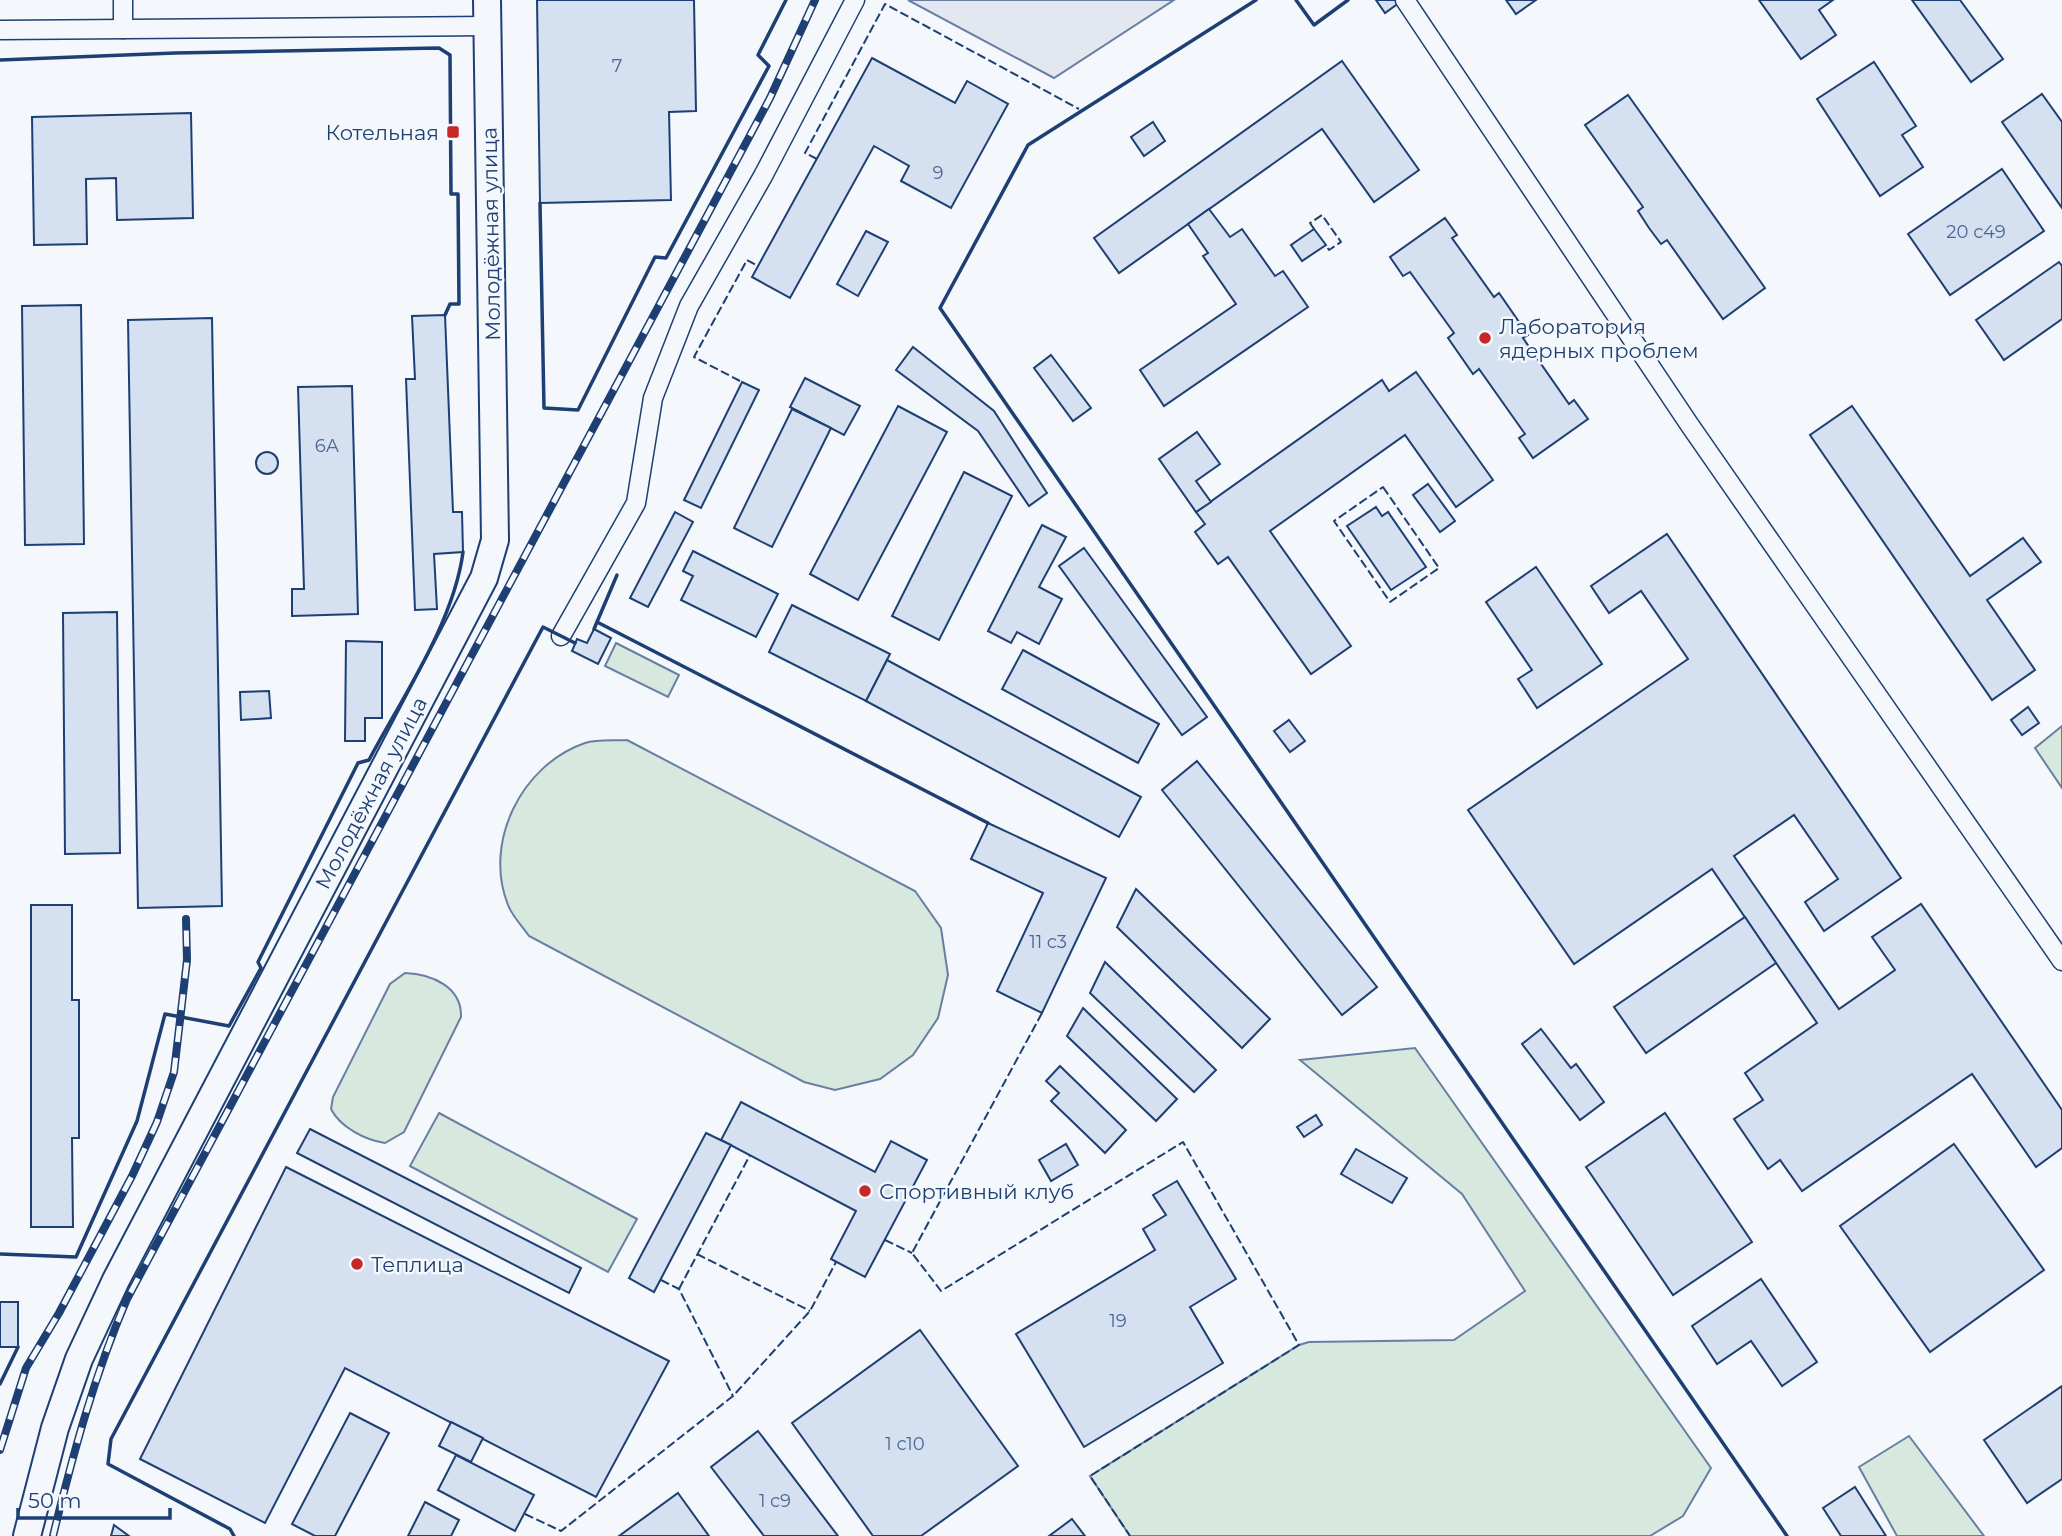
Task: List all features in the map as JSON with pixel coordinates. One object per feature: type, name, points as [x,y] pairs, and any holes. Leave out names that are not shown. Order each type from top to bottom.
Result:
[{"type":"main road","name":"Молодёжная улица","points":[[27,1536],[55,1428],[79,1359],[116,1280],[484,578],[495,540],[487,13]]},
{"type":"street","points":[[123,0],[123,29]]},
{"type":"street","points":[[561,636],[636,503],[653,398],[690,306],[763,176],[855,0]]},
{"type":"street","points":[[1405,0],[1689,424],[2062,961]]},
{"type":"street","points":[[0,30],[123,29],[487,13]]},
{"type":"shaded area","points":[[908,0],[1174,0],[1054,78]]},
{"type":"shaded area","points":[[616,643],[679,675],[668,697],[605,666]]},
{"type":"shaded area","points":[[2062,726],[2062,788],[2035,748]]},
{"type":"shaded area","points":[[627,740],[915,891],[941,928],[948,975],[938,1018],[913,1055],[880,1079],[835,1090],[804,1082],[529,936],[508,905],[502,881],[500,857],[513,809],[542,769],[562,754],[585,743]]},
{"type":"shaded area","points":[[405,973],[425,976],[444,984],[456,998],[461,1017],[404,1132],[385,1143],[354,1132],[335,1116],[331,1109],[333,1097],[390,984]]},
{"type":"shaded area","points":[[1415,1048],[1711,1468],[1683,1516],[1650,1536],[1130,1536],[1090,1476],[1299,1345],[1309,1342],[1454,1340],[1525,1291],[1462,1194],[1300,1060]]},
{"type":"shaded area","points":[[439,1113],[637,1219],[608,1272],[410,1166]]},
{"type":"shaded area","points":[[1909,1436],[1984,1536],[1897,1536],[1859,1467]]},
{"type":"building","points":[[537,0],[694,0],[696,111],[669,112],[671,200],[540,203]]},
{"type":"building","points":[[1376,0],[1403,0],[1385,13]]},
{"type":"building","points":[[1506,0],[1536,0],[1516,14]]},
{"type":"building","points":[[1759,0],[1833,0],[1819,10],[1836,35],[1801,59]]},
{"type":"building","points":[[1912,0],[1960,0],[2003,59],[1971,82]]},
{"type":"building","points":[[872,58],[955,103],[967,81],[1008,104],[951,208],[901,181],[909,166],[874,146],[790,298],[752,277]]},
{"type":"building","points":[[1342,61],[1419,170],[1374,202],[1322,129],[1119,273],[1094,238]]},
{"type":"building","points":[[1874,62],[1916,126],[1902,135],[1923,167],[1880,196],[1817,99]]},
{"type":"building","points":[[2042,94],[2062,122],[2062,208],[2002,122]]},
{"type":"building","points":[[1628,95],[1765,288],[1723,319],[1667,240],[1661,244],[1649,228],[1638,211],[1643,207],[1585,125]]},
{"type":"building","points":[[191,113],[193,218],[117,220],[116,178],[86,179],[87,244],[34,245],[32,117]]},
{"type":"building","points":[[1153,122],[1165,141],[1144,156],[1131,137]]},
{"type":"building","points":[[2002,169],[2044,231],[1950,295],[1908,234]]},
{"type":"building","points":[[1209,209],[1230,237],[1242,229],[1275,276],[1283,271],[1308,307],[1164,406],[1140,370],[1236,304],[1203,256],[1208,253],[1188,224]]},
{"type":"building","name":"Лаборатория ядерных проблем","points":[[1445,218],[1457,235],[1452,238],[1494,297],[1499,293],[1528,335],[1523,338],[1569,404],[1574,400],[1588,419],[1533,458],[1519,438],[1525,434],[1479,369],[1473,374],[1448,338],[1454,333],[1410,272],[1403,276],[1390,257]]},
{"type":"building","points":[[1314,229],[1326,245],[1302,261],[1291,245]]},
{"type":"building","points":[[866,231],[888,242],[858,296],[837,284]]},
{"type":"building","points":[[2059,262],[2062,266],[2062,319],[2004,360],[1976,320]]},
{"type":"building","points":[[81,305],[84,544],[25,545],[22,306]]},
{"type":"building","points":[[445,315],[453,512],[462,512],[463,552],[434,554],[437,609],[415,610],[406,379],[415,379],[412,316]]},
{"type":"building","points":[[212,318],[222,906],[138,908],[128,320]]},
{"type":"building","points":[[913,347],[994,411],[1047,493],[1029,506],[978,431],[896,370]]},
{"type":"building","points":[[1051,355],[1091,408],[1073,421],[1034,368]]},
{"type":"building","points":[[1416,372],[1493,480],[1456,507],[1405,435],[1270,531],[1351,646],[1311,674],[1228,557],[1218,564],[1195,532],[1205,524],[1196,512],[1382,380],[1389,391]]},
{"type":"building","points":[[805,378],[860,406],[844,435],[790,407]]},
{"type":"building","points":[[742,382],[759,390],[701,508],[684,500]]},
{"type":"building","points":[[352,386],[358,614],[292,616],[292,589],[304,589],[298,387]]},
{"type":"building","points":[[898,406],[947,432],[858,600],[810,574]]},
{"type":"building","points":[[1852,406],[1970,576],[2023,538],[2041,562],[1987,600],[2035,670],[1992,700],[1810,435]]},
{"type":"building","points":[[792,409],[831,428],[772,547],[734,528]]},
{"type":"building","points":[[1197,432],[1220,464],[1196,481],[1211,502],[1196,512],[1159,459]]},
{"type":"building","points":[[267,452],[275,455],[278,463],[275,471],[267,474],[259,471],[256,463],[259,455]]},
{"type":"building","points":[[964,472],[1012,496],[939,640],[892,616]]},
{"type":"building","points":[[1428,484],[1455,521],[1440,532],[1413,495]]},
{"type":"building","points":[[1376,507],[1382,516],[1388,512],[1426,567],[1391,590],[1347,526]]},
{"type":"building","points":[[675,512],[693,522],[648,607],[630,598]]},
{"type":"building","points":[[1042,525],[1066,537],[1039,587],[1062,599],[1039,644],[1017,632],[1011,643],[988,631]]},
{"type":"building","points":[[1667,534],[1901,878],[1824,931],[1805,902],[1838,879],[1794,815],[1734,856],[1839,1009],[1895,970],[1872,937],[1921,904],[2062,1110],[2062,1148],[2036,1167],[1972,1074],[1802,1191],[1780,1160],[1768,1169],[1734,1119],[1763,1100],[1745,1073],[1817,1023],[1712,869],[1574,964],[1468,810],[1688,659],[1641,591],[1609,613],[1591,586]]},
{"type":"building","points":[[1084,548],[1207,717],[1182,735],[1059,566]]},
{"type":"building","points":[[693,551],[778,594],[756,637],[681,600],[693,576],[683,571]]},
{"type":"building","points":[[1536,567],[1602,664],[1537,708],[1518,679],[1532,670],[1486,602]]},
{"type":"building","points":[[792,605],[890,654],[866,701],[769,652]]},
{"type":"building","points":[[117,612],[120,853],[65,854],[63,613]]},
{"type":"building","points":[[594,629],[611,638],[598,664],[572,651],[577,639],[587,643]]},
{"type":"building","points":[[346,641],[382,642],[382,718],[365,718],[365,741],[345,741]]},
{"type":"building","points":[[1023,650],[1159,724],[1138,763],[1002,689]]},
{"type":"building","points":[[887,660],[1141,797],[1119,837],[866,701]]},
{"type":"building","points":[[269,691],[271,718],[241,720],[240,692]]},
{"type":"building","points":[[2028,707],[2039,723],[2022,735],[2011,720]]},
{"type":"building","points":[[1289,720],[1305,741],[1290,752],[1274,731]]},
{"type":"building","points":[[1197,761],[1377,987],[1342,1015],[1162,790]]},
{"type":"building","points":[[988,823],[1106,878],[1042,1013],[997,991],[1043,893],[971,859]]},
{"type":"building","points":[[1136,889],[1270,1019],[1242,1048],[1117,927]]},
{"type":"building","points":[[31,905],[72,905],[72,1000],[79,1000],[79,1138],[72,1138],[73,1227],[31,1227]]},
{"type":"building","points":[[1745,917],[1776,963],[1646,1053],[1614,1007]]},
{"type":"building","points":[[1105,962],[1216,1070],[1194,1092],[1090,993]]},
{"type":"building","points":[[1083,1008],[1177,1099],[1156,1121],[1067,1036]]},
{"type":"building","points":[[1541,1029],[1571,1068],[1576,1064],[1604,1102],[1580,1120],[1522,1044]]},
{"type":"building","points":[[1060,1066],[1126,1130],[1105,1153],[1051,1101],[1059,1093],[1046,1081]]},
{"type":"building","name":"Спортивный клуб","points":[[741,1102],[875,1172],[891,1141],[927,1160],[865,1277],[831,1259],[856,1211],[721,1140]]},
{"type":"building","points":[[1665,1113],[1752,1242],[1673,1295],[1586,1167]]},
{"type":"building","points":[[1316,1115],[1322,1125],[1304,1137],[1297,1127]]},
{"type":"building","points":[[310,1129],[581,1268],[569,1293],[297,1153]]},
{"type":"building","points":[[706,1133],[731,1145],[654,1292],[629,1278]]},
{"type":"building","points":[[1066,1144],[1078,1165],[1051,1181],[1039,1160]]},
{"type":"building","points":[[1954,1144],[2044,1270],[1930,1352],[1840,1226]]},
{"type":"building","points":[[1356,1149],[1407,1178],[1392,1203],[1341,1174]]},
{"type":"building","name":"Теплица","points":[[286,1167],[669,1361],[596,1497],[345,1368],[265,1523],[140,1459]]},
{"type":"building","points":[[1177,1181],[1236,1279],[1190,1307],[1223,1363],[1084,1447],[1016,1334],[1155,1250],[1143,1229],[1166,1215],[1153,1195]]},
{"type":"building","points":[[1761,1279],[1817,1362],[1782,1386],[1751,1341],[1717,1364],[1692,1326]]},
{"type":"building","points":[[0,1302],[18,1302],[18,1347],[0,1347]]},
{"type":"building","points":[[920,1330],[1018,1466],[921,1536],[873,1536],[792,1423]]},
{"type":"building","points":[[2062,1386],[2062,1479],[2027,1503],[1984,1440]]},
{"type":"building","points":[[350,1413],[389,1433],[335,1536],[315,1536],[292,1524]]},
{"type":"building","points":[[451,1422],[483,1438],[471,1462],[439,1446]]},
{"type":"building","points":[[758,1431],[838,1536],[764,1536],[711,1467]]},
{"type":"building","points":[[456,1455],[534,1495],[515,1531],[438,1490]]},
{"type":"building","points":[[1855,1487],[1886,1536],[1841,1536],[1823,1508]]},
{"type":"building","points":[[678,1493],[709,1536],[619,1536]]},
{"type":"building","points":[[425,1502],[459,1520],[451,1536],[408,1536]]},
{"type":"building","points":[[1072,1519],[1085,1536],[1049,1536]]},
{"type":"building","points":[[114,1525],[129,1536],[111,1536]]},
{"type":"railway","points":[[53,1536],[85,1416],[127,1299],[770,98],[815,0]]},
{"type":"railway","points":[[0,1450],[26,1368],[59,1313],[132,1176],[157,1122],[174,1072],[187,960],[186,919]]},
{"type":"fence","points":[[817,159],[805,153],[885,4],[1079,109]]},
{"type":"fence","points":[[1314,229],[1310,223],[1322,215],[1341,242],[1329,250],[1326,245]]},
{"type":"fence","points":[[740,381],[694,357],[747,260],[758,266]]},
{"type":"fence","points":[[1383,487],[1439,568],[1390,602],[1334,521],[1383,487]]},
{"type":"fence","points":[[1042,1013],[912,1253],[941,1291],[1183,1142],[1299,1345],[1090,1476],[1130,1536]]},
{"type":"fence","points":[[679,1289],[750,1155]]},
{"type":"fence","points":[[885,1240],[912,1253]]},
{"type":"fence","points":[[697,1254],[810,1311]]},
{"type":"fence","points":[[525,1514],[561,1531],[733,1396],[810,1311],[836,1262]]},
{"type":"fence","points":[[661,1280],[679,1289],[733,1396]]},
{"type":"wall","points":[[540,203],[544,408],[578,410],[655,257],[666,258],[769,66],[758,55],[786,0]]},
{"type":"wall","points":[[1256,0],[1028,145],[940,308],[1787,1536]]},
{"type":"wall","points":[[1296,0],[1314,25],[1348,0]]},
{"type":"wall","points":[[0,60],[175,53],[439,48],[450,55],[451,194],[458,194],[459,304],[450,304],[445,315]]},
{"type":"wall","points":[[0,1254],[76,1257],[137,1121],[165,1014],[229,1026],[261,968],[258,962],[358,763],[369,760],[425,659],[449,605],[463,552]]},
{"type":"wall","points":[[594,629],[617,575]]},
{"type":"wall","points":[[597,622],[988,823]]},
{"type":"wall","points":[[234,1536],[230,1529],[108,1464],[111,1439],[543,627],[575,643]]},
{"type":"wall","points":[[0,1384],[18,1347]]},
{"type":"place","name":"Котельная","points":[[453,132]]},
{"type":"place","name":"Лаборатория ядерных проблем","points":[[1485,338]]},
{"type":"place","name":"Спортивный клуб","points":[[865,1191]]},
{"type":"place","name":"Теплица","points":[[357,1264]]}]
